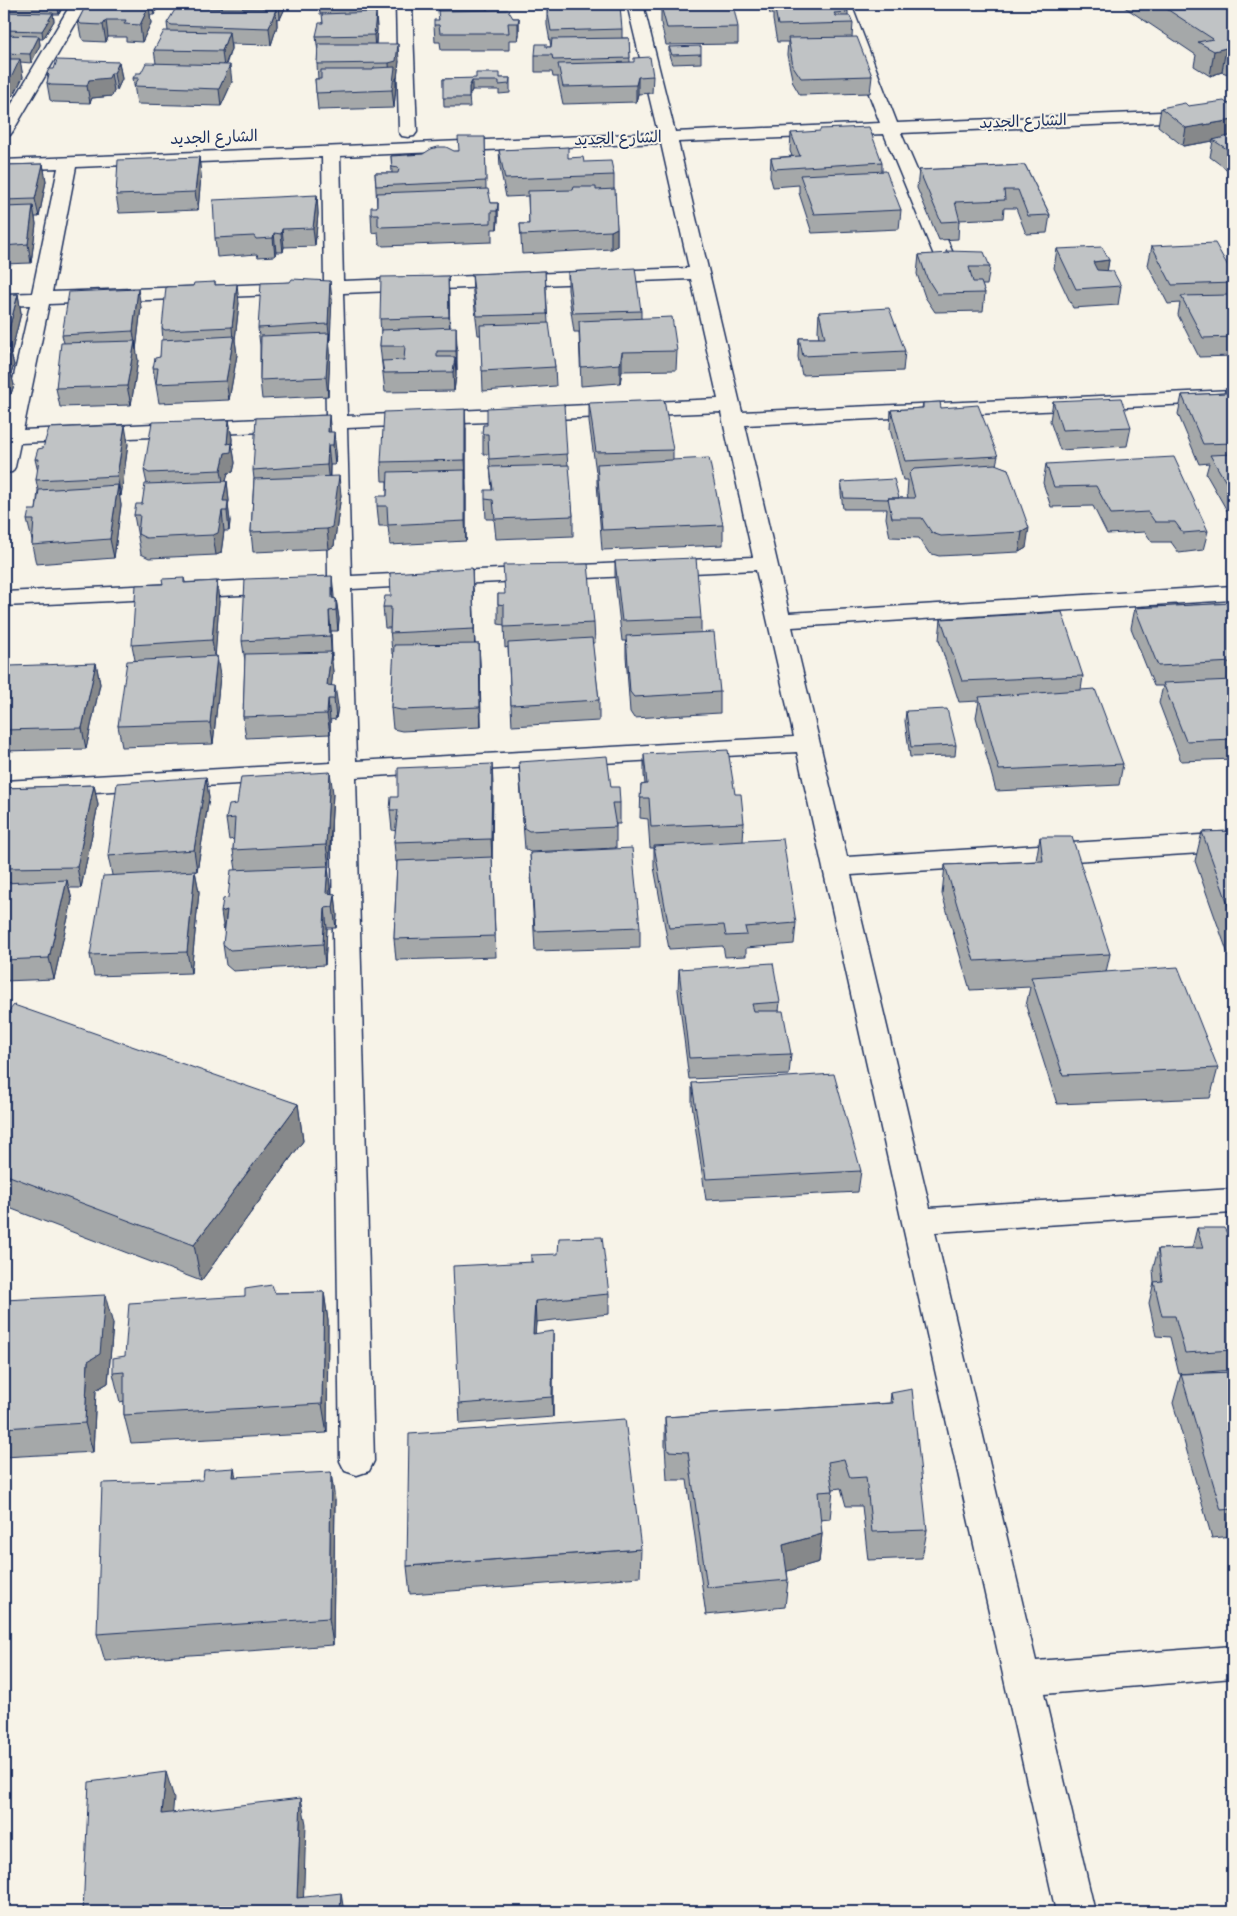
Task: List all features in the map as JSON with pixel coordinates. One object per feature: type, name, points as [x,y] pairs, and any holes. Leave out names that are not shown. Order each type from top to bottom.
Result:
[{"type":"street","points":[[4,131],[79,4]]},
{"type":"street","points":[[404,4],[408,132]]},
{"type":"street","points":[[635,4],[1076,1912]]},
{"type":"street","points":[[843,4],[887,121],[948,265]]},
{"type":"street","name":"الشارع الجديد","points":[[4,165],[331,152],[665,130],[887,121],[1233,100]]},
{"type":"street","name":"الشارع الجديد","points":[[887,121],[1233,114]]},
{"type":"street","name":"الشارع الجديد","points":[[389,132],[665,130]]},
{"type":"street","points":[[331,152],[357,1461]]},
{"type":"street","points":[[4,467],[7,437],[41,298],[68,163]]},
{"type":"street","points":[[4,300],[698,273]]},
{"type":"street","points":[[7,437],[336,422],[1233,396]]},
{"type":"street","points":[[4,599],[764,563]]},
{"type":"street","points":[[778,620],[1233,593]]},
{"type":"street","points":[[4,789],[806,744]]},
{"type":"street","points":[[835,866],[1233,842]]},
{"type":"street","points":[[916,1221],[1233,1201]]},
{"type":"street","points":[[1023,1679],[1233,1662]]},
{"type":"building","points":[[114,4],[149,6],[140,25],[124,24],[126,20],[106,20],[103,25],[81,24],[78,21],[86,5],[112,6]]},
{"type":"building","points":[[323,4],[374,4],[374,7],[322,8]]},
{"type":"building","points":[[487,4],[487,5],[438,5]]},
{"type":"building","points":[[733,4],[738,27],[667,28],[661,6]]},
{"type":"building","points":[[774,4],[845,4],[848,12],[834,13],[836,16],[850,16],[853,23],[778,25]]},
{"type":"building","points":[[1159,4],[1233,4],[1233,50],[1226,48],[1214,51],[1198,42],[1213,39]]},
{"type":"building","points":[[620,6],[622,29],[551,31],[547,8]]},
{"type":"building","points":[[176,8],[276,9],[269,28],[172,25],[167,23]]},
{"type":"building","points":[[508,10],[513,18],[519,18],[518,23],[508,23],[509,33],[440,33],[439,25],[434,25],[434,20],[439,20],[438,11]]},
{"type":"building","points":[[4,12],[53,13],[42,31],[4,30]]},
{"type":"building","points":[[376,12],[374,35],[316,36],[319,23],[323,23],[322,14]]},
{"type":"building","points":[[164,31],[229,32],[222,51],[154,50]]},
{"type":"building","points":[[4,35],[39,36],[30,54],[4,53]]},
{"type":"building","points":[[857,37],[872,76],[801,78],[793,66],[788,38]]},
{"type":"building","points":[[629,38],[630,58],[553,60],[552,55],[535,55],[536,44],[546,44],[546,47],[551,47],[552,39]]},
{"type":"building","points":[[318,44],[398,44],[396,61],[389,63],[317,64]]},
{"type":"building","points":[[701,46],[701,54],[672,55],[669,47]]},
{"type":"building","points":[[650,57],[653,76],[638,77],[636,85],[563,87],[558,64],[634,62],[634,58]]},
{"type":"building","points":[[4,59],[20,59],[12,76],[4,83]]},
{"type":"building","points":[[57,60],[119,62],[114,73],[111,73],[109,78],[89,80],[87,86],[51,85],[47,83],[49,75],[47,73],[49,69],[54,69]]},
{"type":"building","points":[[146,63],[230,65],[219,89],[134,86],[139,78],[133,78],[136,73],[141,73]]},
{"type":"building","points":[[395,67],[392,90],[316,93],[315,79],[321,79],[321,70],[373,70],[374,68]]},
{"type":"building","points":[[476,73],[500,73],[500,78],[510,78],[509,84],[499,85],[499,81],[472,81],[469,87],[469,98],[443,98],[443,79],[476,78]]},
{"type":"building","points":[[1224,101],[1228,104],[1233,102],[1233,120],[1186,128],[1161,108],[1185,103],[1188,106]]},
{"type":"building","points":[[869,127],[882,162],[774,169],[771,158],[800,156],[791,133],[820,131],[820,129]]},
{"type":"building","points":[[1233,135],[1233,153],[1213,140]]},
{"type":"building","points":[[458,137],[485,137],[486,181],[376,186],[375,173],[398,173],[399,168],[392,167],[391,156],[423,154],[438,147],[459,151]]},
{"type":"building","points":[[568,147],[568,158],[583,157],[584,162],[611,161],[614,175],[505,179],[499,150]]},
{"type":"building","points":[[199,157],[195,192],[116,195],[118,160]]},
{"type":"building","points":[[43,164],[35,199],[4,200],[4,165]]},
{"type":"building","points":[[1025,165],[1050,215],[1028,216],[1018,190],[1004,190],[1005,200],[955,202],[960,221],[941,222],[919,170]]},
{"type":"building","points":[[886,171],[901,210],[814,214],[800,175]]},
{"type":"building","points":[[574,187],[596,187],[596,190],[615,189],[617,228],[611,231],[521,235],[520,224],[529,224],[528,191],[573,190]]},
{"type":"building","points":[[488,189],[491,203],[498,203],[497,211],[491,211],[491,223],[381,227],[378,225],[378,214],[371,214],[371,207],[377,207],[377,193]]},
{"type":"building","points":[[317,195],[313,228],[282,229],[281,234],[274,233],[273,238],[256,239],[254,236],[215,238],[213,200]]},
{"type":"building","points":[[33,206],[28,244],[4,246],[4,207]]},
{"type":"building","points":[[1215,243],[1233,275],[1233,283],[1172,285],[1152,246]]},
{"type":"building","points":[[1102,247],[1109,260],[1093,262],[1097,270],[1113,271],[1121,286],[1076,289],[1057,249]]},
{"type":"building","points":[[946,251],[984,252],[990,267],[969,267],[973,282],[981,282],[985,293],[937,294],[927,278],[919,255],[949,253]]},
{"type":"building","points":[[635,268],[641,311],[573,313],[568,272]]},
{"type":"building","points":[[545,271],[547,314],[477,316],[472,274]]},
{"type":"building","points":[[448,276],[449,317],[380,319],[381,277]]},
{"type":"building","points":[[292,279],[330,281],[328,324],[258,328],[261,283],[290,282]]},
{"type":"building","points":[[215,282],[215,285],[237,284],[232,327],[165,330],[162,328],[166,287],[193,286],[194,283]]},
{"type":"building","points":[[138,289],[133,331],[62,335],[69,292]]},
{"type":"building","points":[[18,294],[7,337],[4,337],[4,295]]},
{"type":"building","points":[[1228,295],[1233,305],[1233,337],[1203,338],[1181,296]]},
{"type":"building","points":[[889,308],[905,351],[803,356],[799,338],[825,338],[819,312]]},
{"type":"building","points":[[672,317],[677,351],[622,352],[620,364],[581,367],[579,321]]},
{"type":"building","points":[[549,323],[555,367],[482,371],[480,325]]},
{"type":"building","points":[[456,327],[456,351],[437,351],[437,357],[455,357],[453,372],[384,373],[382,361],[404,360],[405,346],[380,346],[381,330]]},
{"type":"building","points":[[329,333],[326,377],[260,380],[261,336]]},
{"type":"building","points":[[234,336],[226,381],[156,384],[158,368],[153,368],[155,358],[160,357],[161,340]]},
{"type":"building","points":[[135,341],[127,386],[56,388],[61,343]]},
{"type":"building","points":[[4,346],[10,346],[5,366],[10,366],[7,375],[4,375]]},
{"type":"building","points":[[1225,389],[1233,389],[1233,443],[1203,444],[1182,395],[1226,393]]},
{"type":"building","points":[[1121,398],[1131,427],[1062,430],[1053,401]]},
{"type":"building","points":[[664,400],[673,450],[596,452],[589,403]]},
{"type":"building","points":[[940,402],[941,408],[978,405],[998,456],[905,461],[891,410],[923,408],[923,403]]},
{"type":"building","points":[[564,404],[567,454],[489,459],[488,434],[482,434],[483,425],[487,425],[487,408]]},
{"type":"building","points":[[465,409],[465,460],[381,462],[384,412]]},
{"type":"building","points":[[329,415],[328,432],[334,432],[333,445],[328,445],[327,465],[253,470],[256,418]]},
{"type":"building","points":[[229,420],[227,444],[232,443],[231,452],[225,453],[221,470],[149,473],[144,470],[152,422]]},
{"type":"building","points":[[125,425],[117,476],[36,480],[39,459],[35,459],[38,449],[43,448],[49,428]]},
{"type":"building","points":[[1233,454],[1233,494],[1210,455]]},
{"type":"building","points":[[1174,457],[1208,531],[1183,533],[1175,522],[1155,522],[1148,512],[1111,514],[1096,486],[1054,487],[1046,464]]},
{"type":"building","points":[[709,458],[723,525],[602,530],[597,464]]},
{"type":"building","points":[[995,464],[1008,469],[1029,528],[1022,532],[941,536],[932,533],[922,518],[892,518],[888,498],[915,498],[909,474],[914,469]]},
{"type":"building","points":[[569,465],[573,516],[495,519],[493,500],[485,499],[485,490],[493,490],[490,467]]},
{"type":"building","points":[[465,470],[465,521],[388,525],[387,506],[377,506],[377,496],[387,496],[388,472]]},
{"type":"building","points":[[339,476],[332,527],[327,529],[251,532],[254,479]]},
{"type":"building","points":[[894,479],[899,498],[844,498],[841,482]]},
{"type":"building","points":[[227,481],[223,501],[228,501],[227,511],[222,511],[218,533],[213,535],[146,538],[138,534],[140,515],[134,515],[136,504],[142,504],[145,484]]},
{"type":"building","points":[[118,485],[110,539],[32,545],[34,520],[27,520],[29,510],[36,510],[39,490]]},
{"type":"building","points":[[696,558],[701,618],[622,621],[615,561]]},
{"type":"building","points":[[588,564],[594,623],[504,627],[504,605],[498,604],[498,594],[505,594],[503,565]]},
{"type":"building","points":[[472,568],[474,629],[390,633],[391,607],[383,607],[385,596],[391,596],[390,573]]},
{"type":"building","points":[[332,576],[332,598],[336,599],[336,610],[329,611],[330,636],[242,641],[245,579]]},
{"type":"building","points":[[184,578],[184,583],[217,581],[212,640],[132,645],[136,585],[163,584],[162,579]]},
{"type":"building","points":[[1233,603],[1233,662],[1158,666],[1135,608]]},
{"type":"building","points":[[1062,612],[1083,676],[962,681],[941,619]]},
{"type":"building","points":[[714,632],[720,692],[634,697],[630,692],[626,636]]},
{"type":"building","points":[[592,638],[599,700],[511,705],[508,643]]},
{"type":"building","points":[[479,644],[480,707],[401,710],[391,708],[394,645]]},
{"type":"building","points":[[331,652],[327,685],[335,686],[334,699],[328,699],[327,714],[243,717],[245,654]]},
{"type":"building","points":[[217,656],[210,723],[118,726],[127,661]]},
{"type":"building","points":[[96,663],[82,728],[4,730],[4,697],[10,666]]},
{"type":"building","points":[[1233,680],[1233,739],[1186,741],[1163,683]]},
{"type":"building","points":[[1095,689],[1123,764],[999,770],[979,697]]},
{"type":"building","points":[[947,709],[956,745],[911,747],[906,711]]},
{"type":"building","points":[[728,750],[735,794],[741,794],[744,823],[651,827],[649,798],[640,798],[641,785],[647,784],[644,754]]},
{"type":"building","points":[[607,756],[611,787],[619,787],[620,803],[612,803],[616,827],[529,831],[524,828],[519,762]]},
{"type":"building","points":[[492,764],[491,839],[394,842],[398,810],[390,810],[391,797],[398,797],[398,768]]},
{"type":"building","points":[[330,772],[326,845],[233,850],[235,818],[226,819],[229,805],[237,804],[241,777]]},
{"type":"building","points":[[206,777],[194,850],[108,856],[117,783]]},
{"type":"building","points":[[94,785],[77,867],[4,868],[4,788]]},
{"type":"building","points":[[1233,831],[1233,918],[1202,832]]},
{"type":"building","points":[[1040,837],[1072,837],[1110,954],[974,961],[945,865],[1043,861]]},
{"type":"building","points":[[783,839],[796,923],[745,927],[747,935],[726,936],[724,925],[669,928],[654,846]]},
{"type":"building","points":[[632,848],[640,927],[535,931],[530,853]]},
{"type":"building","points":[[492,857],[495,936],[394,939],[397,861]]},
{"type":"building","points":[[328,866],[326,893],[335,894],[333,907],[325,908],[323,944],[230,950],[223,944],[227,910],[221,912],[223,899],[228,898],[231,870]]},
{"type":"building","points":[[195,871],[187,952],[90,955],[103,876]]},
{"type":"building","points":[[67,880],[49,958],[4,960],[4,883]]},
{"type":"building","points":[[773,963],[780,1002],[752,1004],[754,1011],[783,1011],[791,1054],[689,1058],[679,969]]},
{"type":"building","points":[[1178,967],[1218,1068],[1063,1075],[1031,977]]},
{"type":"building","points":[[14,1005],[298,1104],[194,1245],[4,1174],[4,1017]]},
{"type":"building","points":[[834,1074],[861,1171],[706,1179],[692,1083]]},
{"type":"building","points":[[1197,1228],[1224,1228],[1228,1235],[1233,1235],[1233,1350],[1185,1353],[1175,1316],[1162,1316],[1154,1282],[1162,1281],[1158,1249],[1203,1248]]},
{"type":"building","points":[[602,1237],[609,1294],[535,1301],[533,1334],[553,1331],[552,1397],[459,1404],[453,1266],[533,1262],[531,1255],[558,1254],[559,1238]]},
{"type":"building","points":[[272,1285],[275,1293],[324,1292],[322,1404],[124,1415],[124,1372],[113,1373],[113,1358],[125,1356],[129,1303],[245,1296],[245,1289]]},
{"type":"building","points":[[105,1295],[100,1354],[88,1361],[85,1423],[4,1428],[4,1300]]},
{"type":"building","points":[[1233,1372],[1233,1509],[1221,1510],[1181,1374]]},
{"type":"building","points":[[912,1389],[927,1530],[872,1532],[866,1477],[850,1478],[844,1459],[828,1462],[833,1491],[818,1492],[822,1534],[783,1545],[788,1580],[707,1587],[688,1452],[668,1451],[665,1417],[893,1403],[891,1393]]},
{"type":"building","points":[[625,1419],[641,1549],[407,1566],[409,1434]]},
{"type":"building","points":[[234,1468],[233,1477],[331,1472],[329,1618],[97,1634],[102,1483],[203,1480],[204,1470]]},
{"type":"building","points":[[166,1772],[162,1814],[301,1798],[297,1898],[341,1893],[340,1912],[83,1912],[89,1782]]}]
